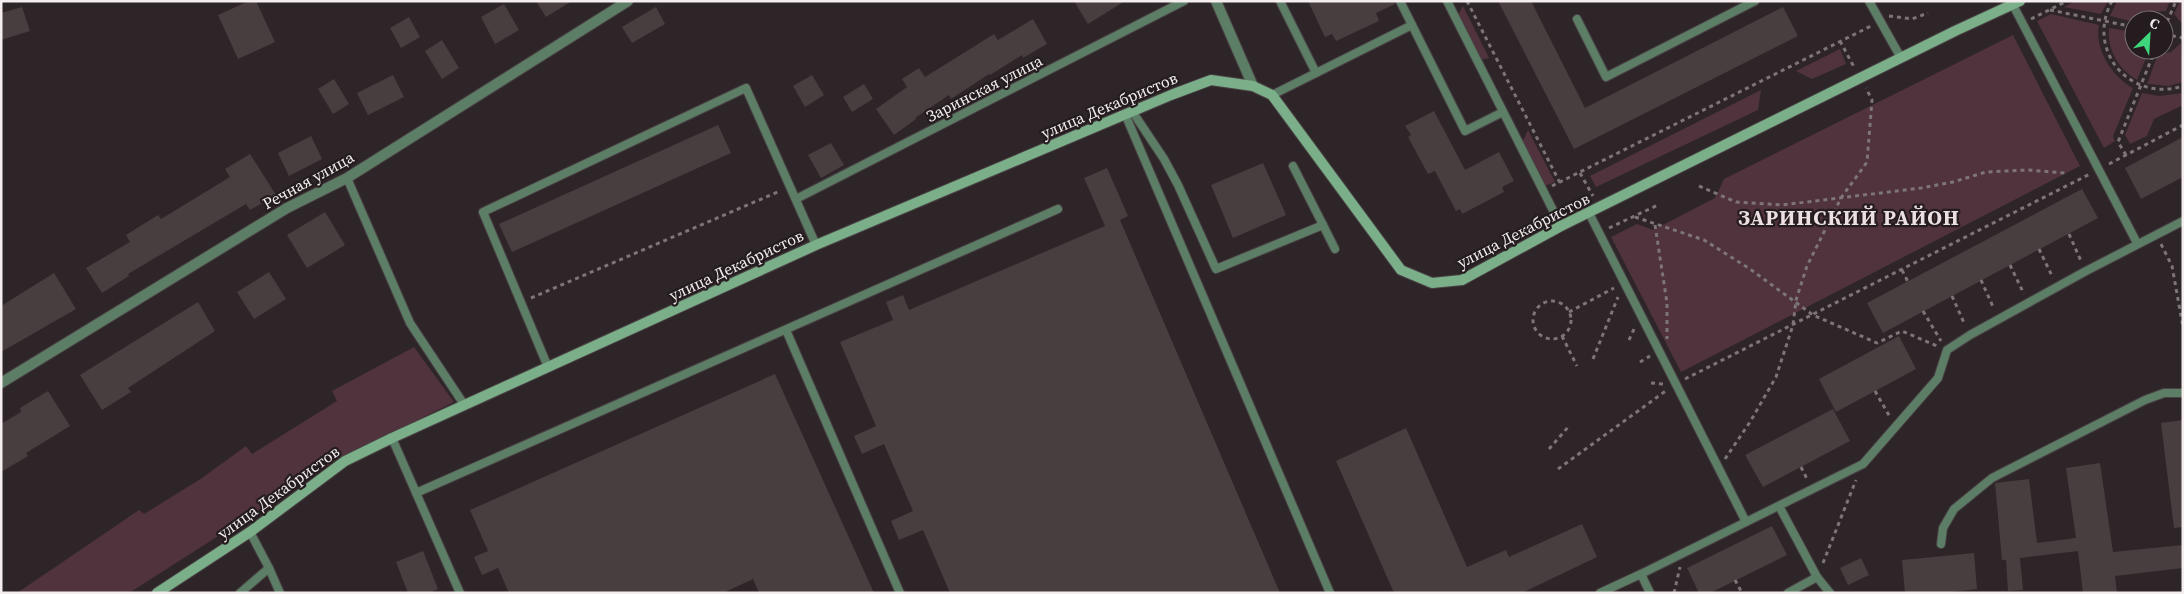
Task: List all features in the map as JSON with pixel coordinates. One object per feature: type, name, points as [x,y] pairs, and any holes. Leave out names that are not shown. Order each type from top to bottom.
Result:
[{"type":"street","name":"Речная улица","points":[[1,383],[288,208],[347,178],[628,1]]},
{"type":"street","points":[[1216,1],[1253,86]]},
{"type":"street","name":"улица Декабристов","points":[[157,593],[250,532],[345,461],[463,403],[548,367],[816,245],[1128,113],[1211,80],[1253,86],[1272,95],[1401,270],[1432,283],[1462,280],[1561,226],[1901,58],[2017,3]]},
{"type":"lane","name":"Заринская улица","points":[[796,199],[1184,1]]},
{"type":"lane","points":[[1280,1],[1316,73]]},
{"type":"lane","points":[[1400,1],[1465,131],[1503,112]]},
{"type":"lane","points":[[1447,1],[1561,226]]},
{"type":"lane","points":[[1578,19],[1606,77],[1755,1]]},
{"type":"lane","points":[[1869,1],[1901,58]]},
{"type":"lane","points":[[2017,3],[2022,24],[2138,243]]},
{"type":"lane","points":[[1272,95],[1412,25]]},
{"type":"lane","points":[[548,367],[483,212],[746,88],[816,245]]},
{"type":"lane","points":[[1128,113],[1164,159],[1178,185],[1216,269],[1323,225]]},
{"type":"lane","points":[[1128,113],[1330,593]]},
{"type":"lane","points":[[1293,166],[1335,249]]},
{"type":"lane","points":[[347,178],[410,323],[463,403]]},
{"type":"lane","points":[[416,492],[1058,209]]},
{"type":"lane","points":[[1589,213],[1623,284],[1746,522]]},
{"type":"lane","points":[[1600,593],[1863,464],[1938,378],[1947,350],[1970,335],[2086,271],[2183,221]]},
{"type":"lane","points":[[786,330],[900,593]]},
{"type":"lane","points":[[1941,544],[1943,528],[1954,509],[1992,478],[2145,400],[2164,393],[2183,393]]},
{"type":"lane","points":[[392,438],[460,593]]},
{"type":"lane","points":[[1779,506],[1817,577],[1830,593]]},
{"type":"lane","points":[[250,532],[280,593]]},
{"type":"lane","points":[[240,593],[269,568]]},
{"type":"lane","points":[[1641,574],[1650,593]]},
{"type":"lane","points":[[1788,593],[1817,577]]},
{"type":"path","points":[[1467,1],[1560,183]]},
{"type":"path","points":[[2022,24],[2067,1]]},
{"type":"path","points":[[2112,1],[2105,22],[2105,41],[2111,58],[2122,73],[2141,85],[2158,90],[2183,86]]},
{"type":"path","points":[[2050,10],[2124,26]]},
{"type":"path","points":[[1543,190],[1888,16],[1912,19],[1928,13]]},
{"type":"path","points":[[2126,155],[2118,142],[2151,60]]},
{"type":"path","points":[[1718,468],[1750,422],[1776,377],[1793,325],[1796,300],[1806,266],[1841,198],[1867,162],[1872,100]]},
{"type":"path","points":[[1558,469],[1676,384],[2100,170],[2183,124]]},
{"type":"path","points":[[1699,186],[1736,202],[1782,205],[1920,188],[1953,182],[1986,172],[2028,170],[2065,173]]},
{"type":"path","points":[[521,302],[790,186]]},
{"type":"path","points":[[1635,217],[1704,240],[1796,300],[1813,315],[1877,343],[1902,331],[1922,341]]},
{"type":"path","points":[[1655,225],[1667,303],[1667,345]]},
{"type":"path","points":[[2068,234],[2086,271]]},
{"type":"path","points":[[2156,234],[2172,266],[2183,327]]},
{"type":"path","points":[[2039,249],[2057,287]]},
{"type":"path","points":[[2010,265],[2028,303]]},
{"type":"path","points":[[1902,270],[1908,282]]},
{"type":"path","points":[[1981,280],[1999,319]]},
{"type":"path","points":[[1569,312],[1623,284]]},
{"type":"path","points":[[1592,359],[1623,284]]},
{"type":"path","points":[[1952,296],[1970,335]]},
{"type":"path","points":[[1551,301],[1562,304],[1569,312],[1570,325],[1562,336],[1549,339],[1541,336],[1534,326],[1534,313],[1539,305],[1551,301]]},
{"type":"path","points":[[1923,312],[1947,350]]},
{"type":"path","points":[[1562,336],[1577,366]]},
{"type":"path","points":[[1875,391],[1896,426]]},
{"type":"path","points":[[1549,449],[1569,426]]},
{"type":"path","points":[[1817,577],[1863,464]]},
{"type":"path","points":[[1674,593],[1684,552]]},
{"type":"path","points":[[1735,580],[1742,593]]},
{"type":"shaded area","points":[[2075,1],[2108,1],[2101,14],[2064,7]]},
{"type":"shaded area","points":[[2117,1],[2170,1],[2166,10],[2124,10],[2124,20],[2110,16]]},
{"type":"shaded area","points":[[2180,1],[2183,1],[2183,25],[2174,14]]},
{"type":"shaded area","points":[[1463,6],[1489,58],[1481,60],[1458,15]]},
{"type":"shaded area","points":[[2051,14],[2099,25],[2099,43],[2106,61],[2118,77],[2133,88],[2113,136],[2115,141],[2104,148],[2037,21]]},
{"type":"shaded area","points":[[2109,28],[2124,30],[2124,60],[2145,60],[2137,80],[2120,65],[2112,52]]},
{"type":"shaded area","points":[[2013,35],[2080,166],[1681,372],[1611,237],[1637,224],[1653,230],[1715,198],[1724,179]]},
{"type":"shaded area","points":[[2181,43],[2183,82],[2169,86],[2147,84],[2156,60],[2174,60],[2174,49]]},
{"type":"shaded area","points":[[1840,49],[1846,64],[1812,79],[1796,71]]},
{"type":"shaded area","points":[[1761,90],[1758,110],[1596,187],[1590,176]]},
{"type":"shaded area","points":[[2142,93],[2159,96],[2183,93],[2183,105],[2154,119],[2147,136],[2130,144],[2125,135]]},
{"type":"shaded area","points":[[1528,130],[1555,182],[1545,186],[1522,143]]},
{"type":"shaded area","points":[[414,347],[454,402],[342,457],[129,593],[17,593],[139,510],[144,514],[202,478],[246,446],[252,454],[337,401],[332,391]]},
{"type":"building","points":[[249,1],[256,1],[275,42],[238,59],[218,15]]},
{"type":"building","points":[[536,1],[572,1],[546,17]]},
{"type":"building","points":[[1074,1],[1125,1],[1088,24]]},
{"type":"building","points":[[1308,1],[1394,1],[1395,4],[1376,13],[1379,21],[1336,41],[1332,34],[1325,37]]},
{"type":"building","points":[[1498,1],[1531,1],[1585,108],[1783,7],[1798,36],[1574,149]]},
{"type":"building","points":[[504,4],[519,30],[495,44],[481,17]]},
{"type":"building","points":[[22,7],[30,31],[1,40],[1,13]]},
{"type":"building","points":[[656,7],[665,24],[632,43],[622,27]]},
{"type":"building","points":[[409,17],[420,37],[401,48],[390,28]]},
{"type":"building","points":[[1033,19],[1047,44],[1023,58],[1022,55],[951,99],[949,95],[894,135],[876,109],[907,87],[902,79],[919,68],[925,77],[994,34],[998,40]]},
{"type":"building","points":[[442,40],[459,68],[442,79],[425,51]]},
{"type":"building","points":[[393,75],[404,97],[368,115],[357,93]]},
{"type":"building","points":[[812,75],[824,95],[805,107],[793,86]]},
{"type":"building","points":[[334,79],[349,104],[333,114],[318,89]]},
{"type":"building","points":[[864,84],[873,99],[852,112],[843,97]]},
{"type":"building","points":[[1434,111],[1465,170],[1499,152],[1514,181],[1502,187],[1504,192],[1462,214],[1460,209],[1456,211],[1435,171],[1428,174],[1408,137],[1411,135],[1405,126]]},
{"type":"building","points":[[718,125],[731,153],[512,252],[499,224]]},
{"type":"building","points":[[311,136],[322,159],[289,176],[278,153]]},
{"type":"building","points":[[2183,137],[2183,177],[2141,199],[2125,168]]},
{"type":"building","points":[[831,143],[844,165],[821,178],[808,155]]},
{"type":"building","points":[[250,154],[276,195],[250,210],[246,204],[128,274],[129,276],[102,293],[86,268],[130,242],[126,235],[158,215],[161,219],[230,177],[225,169]]},
{"type":"building","points":[[1263,163],[1286,215],[1233,238],[1211,185]]},
{"type":"building","points":[[1107,168],[1128,216],[1120,220],[1280,593],[950,593],[923,530],[899,540],[891,521],[913,511],[884,444],[862,454],[854,436],[876,426],[840,342],[893,320],[886,302],[903,295],[909,310],[1105,226],[1084,178]]},
{"type":"building","points":[[2082,189],[2098,218],[1883,333],[1867,303]]},
{"type":"building","points":[[325,212],[345,245],[307,268],[287,235]]},
{"type":"building","points":[[269,272],[286,299],[254,319],[237,292]]},
{"type":"building","points":[[54,273],[76,309],[1,352],[1,306]]},
{"type":"building","points":[[198,302],[215,331],[128,388],[131,392],[102,410],[80,375]]},
{"type":"building","points":[[1899,336],[1916,369],[1836,412],[1819,379]]},
{"type":"building","points":[[775,374],[874,593],[759,593],[753,579],[723,593],[509,593],[498,568],[482,575],[474,557],[488,551],[470,510]]},
{"type":"building","points":[[48,391],[70,426],[26,453],[28,456],[1,472],[1,424],[21,412],[20,408]]},
{"type":"building","points":[[1833,409],[1850,441],[1763,487],[1745,455]]},
{"type":"building","points":[[2183,420],[2183,527],[2174,528],[2161,423]]},
{"type":"building","points":[[1406,428],[1467,567],[1506,550],[1509,557],[1582,524],[1597,557],[1522,593],[1394,593],[1336,461]]},
{"type":"building","points":[[2100,463],[2113,552],[2183,545],[2183,568],[2115,576],[2117,593],[2083,593],[2078,551],[2020,558],[2023,590],[2008,591],[2006,560],[2002,560],[1995,483],[2029,479],[2037,543],[2076,538],[2066,468]]},
{"type":"building","points":[[1772,526],[1787,555],[1710,593],[1699,593],[1687,568]]},
{"type":"building","points":[[423,551],[438,589],[428,593],[408,593],[396,562]]},
{"type":"building","points":[[1974,553],[1977,589],[1942,593],[1905,593],[1902,560]]},
{"type":"building","points":[[1861,558],[1869,575],[1848,585],[1840,568]]},
{"type":"district","name":"ЗАРИНСКИЙ РАЙОН","points":[[1849,217]]}]
